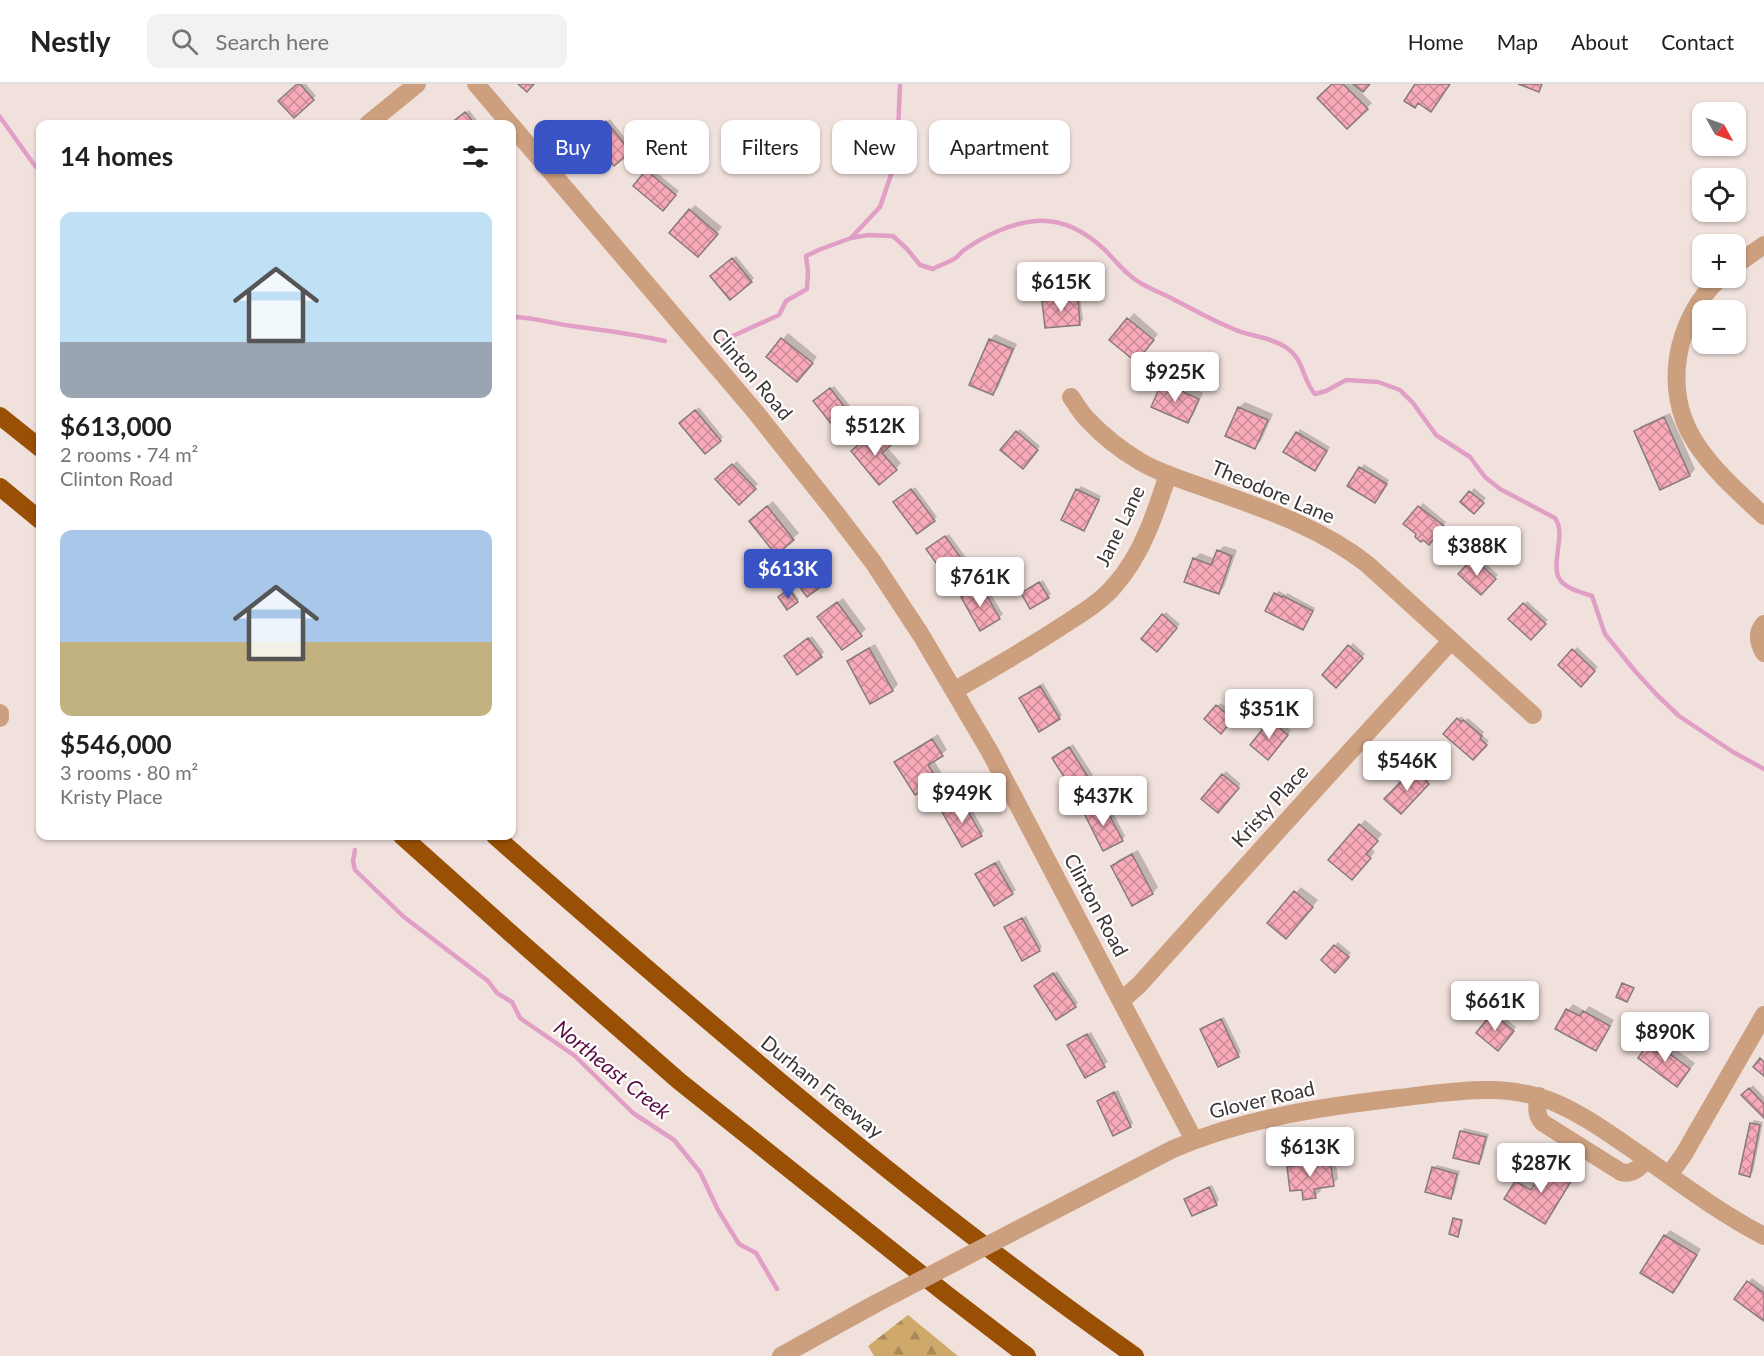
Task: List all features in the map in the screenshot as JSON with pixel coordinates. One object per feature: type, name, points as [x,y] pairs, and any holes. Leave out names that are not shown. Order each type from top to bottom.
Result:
[{"type":"highway","points":[[0,416],[36,445]]},
{"type":"highway","points":[[0,487],[36,517]]},
{"type":"highway","points":[[406,840],[679,1081],[1027,1356]]},
{"type":"highway","name":"Durham Freeway","points":[[500,840],[669,989],[781,1083],[984,1245],[1135,1356]]},
{"type":"street","points":[[373,120],[417,84]]},
{"type":"street","name":"Clinton Road","points":[[476,84],[507,120]]},
{"type":"street","name":"Clinton Road","points":[[516,131],[753,409],[836,512],[879,571],[955,690],[990,752],[1194,1140]]},
{"type":"street","points":[[1746,258],[1764,245]]},
{"type":"street","points":[[1711,288],[1698,303],[1680,342],[1676,370],[1679,403],[1688,427],[1705,456],[1764,516]]},
{"type":"street","name":"Theodore Lane","points":[[1071,397],[1086,418],[1142,462],[1168,474],[1275,513],[1313,530],[1352,552],[1533,715]]},
{"type":"street","name":"Jane Lane","points":[[955,690],[1049,634],[1085,610],[1116,585],[1144,537],[1168,474]]},
{"type":"street","points":[[1764,624],[1759,636],[1759,644],[1764,653]]},
{"type":"street","name":"Kristy Place","points":[[1121,1001],[1139,985],[1451,641]]},
{"type":"street","points":[[0,713],[0,718]]},
{"type":"street","points":[[1669,1175],[1684,1154],[1764,1016]]},
{"type":"street","name":"Glover Road","points":[[781,1356],[875,1304],[1153,1159],[1194,1140],[1262,1119],[1371,1101],[1472,1089],[1520,1092],[1539,1096],[1603,1129],[1694,1194],[1764,1236]]},
{"type":"street","points":[[1539,1096],[1537,1110],[1539,1119],[1543,1123],[1621,1172],[1626,1173],[1640,1168],[1646,1159]]},
{"type":"green space","points":[[908,1315],[958,1356],[874,1356],[868,1346]]},
{"type":"building","points":[[297,84],[300,84],[314,100],[294,118],[278,101]]},
{"type":"building","points":[[518,84],[534,84],[527,92]]},
{"type":"building","points":[[1332,84],[1343,84],[1368,109],[1347,129],[1317,98]]},
{"type":"building","points":[[1353,84],[1370,84],[1363,92]]},
{"type":"building","points":[[1415,84],[1450,84],[1431,112],[1418,103],[1415,108],[1404,101]]},
{"type":"building","points":[[1518,84],[1542,84],[1539,92]]},
{"type":"building","points":[[465,112],[472,120],[455,120]]},
{"type":"building","points":[[612,128],[624,143],[624,158],[614,166],[612,164]]},
{"type":"building","points":[[643,174],[651,174],[676,195],[663,211],[633,186]]},
{"type":"building","points":[[689,209],[718,234],[698,257],[669,233]]},
{"type":"building","points":[[732,258],[752,282],[730,300],[710,276]]},
{"type":"building","points":[[1078,298],[1080,325],[1045,328],[1042,301]]},
{"type":"building","points":[[1127,318],[1154,340],[1136,362],[1109,340]]},
{"type":"building","points":[[781,338],[813,363],[797,382],[766,357]]},
{"type":"building","points":[[989,339],[1013,349],[993,395],[969,385]]},
{"type":"building","points":[[1162,382],[1199,399],[1188,423],[1151,407]]},
{"type":"building","points":[[830,388],[853,418],[837,431],[813,401]]},
{"type":"building","points":[[1238,407],[1268,420],[1255,449],[1225,436]]},
{"type":"building","points":[[695,410],[721,441],[705,454],[679,423]]},
{"type":"building","points":[[1664,417],[1690,476],[1660,490],[1634,431]]},
{"type":"building","points":[[877,429],[891,445],[882,453],[897,470],[879,485],[851,451]]},
{"type":"building","points":[[1016,431],[1038,450],[1023,469],[1000,450]]},
{"type":"building","points":[[1296,432],[1327,451],[1315,471],[1283,452]]},
{"type":"building","points":[[732,464],[756,489],[739,505],[715,479]]},
{"type":"building","points":[[1359,467],[1387,484],[1375,503],[1347,486]]},
{"type":"building","points":[[911,489],[935,521],[917,534],[893,502]]},
{"type":"building","points":[[1076,489],[1099,500],[1084,531],[1061,520]]},
{"type":"building","points":[[1469,491],[1484,503],[1474,514],[1460,502]]},
{"type":"building","points":[[767,506],[794,540],[776,555],[749,521]]},
{"type":"building","points":[[1418,506],[1444,526],[1429,545],[1423,540],[1421,542],[1415,537],[1416,534],[1403,524]]},
{"type":"building","points":[[945,536],[968,568],[949,581],[926,549]]},
{"type":"building","points":[[1217,550],[1232,556],[1219,594],[1184,582],[1193,558],[1211,565]]},
{"type":"building","points":[[1473,558],[1496,579],[1481,595],[1458,574]]},
{"type":"building","points":[[817,578],[822,586],[807,597],[801,589]]},
{"type":"building","points":[[1039,582],[1049,598],[1030,609],[1021,593]]},
{"type":"building","points":[[981,585],[1000,619],[980,631],[961,597]]},
{"type":"building","points":[[789,589],[798,602],[787,610],[778,597]]},
{"type":"building","points":[[1274,593],[1313,611],[1303,630],[1265,611]]},
{"type":"building","points":[[837,602],[862,636],[842,650],[817,617]]},
{"type":"building","points":[[1523,603],[1546,624],[1531,640],[1508,619]]},
{"type":"building","points":[[1162,614],[1177,628],[1157,652],[1141,639]]},
{"type":"building","points":[[808,638],[822,657],[797,675],[784,656]]},
{"type":"building","points":[[1348,645],[1363,658],[1336,688],[1322,675]]},
{"type":"building","points":[[869,648],[893,691],[870,704],[847,661]]},
{"type":"building","points":[[1572,649],[1595,671],[1581,687],[1558,665]]},
{"type":"building","points":[[1040,686],[1060,719],[1039,732],[1019,698]]},
{"type":"building","points":[[1216,705],[1233,719],[1221,734],[1204,719]]},
{"type":"building","points":[[1457,718],[1461,722],[1463,720],[1482,736],[1480,739],[1487,745],[1473,760],[1443,734]]},
{"type":"building","points":[[1270,720],[1288,735],[1268,760],[1250,745]]},
{"type":"building","points":[[932,739],[943,756],[928,765],[938,781],[915,795],[894,762]]},
{"type":"building","points":[[1069,747],[1090,780],[1073,791],[1052,758]]},
{"type":"building","points":[[1413,769],[1429,784],[1401,814],[1384,799]]},
{"type":"building","points":[[1222,774],[1239,788],[1218,813],[1201,799]]},
{"type":"building","points":[[962,801],[982,836],[962,847],[942,812]]},
{"type":"building","points":[[1103,803],[1123,841],[1103,851],[1084,813]]},
{"type":"building","points":[[1359,824],[1378,841],[1366,854],[1371,858],[1352,880],[1328,860]]},
{"type":"building","points":[[1132,854],[1153,894],[1132,906],[1111,866]]},
{"type":"building","points":[[995,863],[1013,894],[994,906],[975,874]]},
{"type":"building","points":[[1294,891],[1313,907],[1286,939],[1267,923]]},
{"type":"building","points":[[1022,918],[1040,951],[1022,961],[1004,927]]},
{"type":"building","points":[[1334,945],[1349,957],[1335,973],[1321,960]]},
{"type":"building","points":[[1053,973],[1076,1007],[1056,1020],[1034,986]]},
{"type":"building","points":[[1622,983],[1634,988],[1627,1002],[1616,997]]},
{"type":"building","points":[[1566,1009],[1580,1016],[1583,1011],[1610,1026],[1596,1051],[1555,1029]]},
{"type":"building","points":[[1492,1013],[1514,1031],[1498,1051],[1476,1033]]},
{"type":"building","points":[[1221,1019],[1239,1057],[1218,1067],[1200,1029]]},
{"type":"building","points":[[1087,1034],[1105,1067],[1085,1078],[1067,1045]]},
{"type":"building","points":[[1667,1038],[1677,1045],[1670,1054],[1690,1069],[1677,1087],[1638,1058],[1646,1046],[1656,1053]]},
{"type":"building","points":[[1760,1058],[1764,1062],[1764,1076],[1753,1067]]},
{"type":"building","points":[[1749,1088],[1764,1104],[1764,1118],[1741,1095]]},
{"type":"building","points":[[1114,1092],[1131,1127],[1113,1136],[1097,1101]]},
{"type":"building","points":[[1750,1123],[1760,1125],[1750,1177],[1739,1174]]},
{"type":"building","points":[[1460,1131],[1486,1137],[1479,1164],[1453,1158]]},
{"type":"building","points":[[1330,1161],[1334,1186],[1314,1189],[1316,1198],[1303,1200],[1302,1190],[1290,1191],[1287,1167]]},
{"type":"building","points":[[1548,1163],[1573,1178],[1545,1224],[1504,1199],[1515,1181],[1531,1190]]},
{"type":"building","points":[[1432,1167],[1457,1174],[1451,1199],[1425,1192]]},
{"type":"building","points":[[1209,1187],[1217,1205],[1192,1216],[1184,1199]]},
{"type":"building","points":[[1453,1218],[1462,1220],[1458,1237],[1449,1234]]},
{"type":"building","points":[[1664,1235],[1697,1255],[1673,1293],[1640,1273]]},
{"type":"building","points":[[1747,1281],[1764,1293],[1764,1321],[1734,1299]]},
{"type":"waterway","points":[[851,238],[880,207],[897,157],[900,84]]},
{"type":"waterway","name":"Northeast Creek","points":[[0,117],[36,167]]},
{"type":"waterway","points":[[724,340],[779,315],[786,301],[807,289],[806,256],[851,238],[868,235],[893,236],[920,265],[933,269],[955,258],[980,240],[1017,224],[1046,221],[1074,228],[1098,244],[1127,273],[1142,284],[1211,319],[1287,348],[1297,359],[1315,394],[1346,380],[1378,382],[1400,390],[1413,403],[1436,435],[1470,457],[1485,477],[1500,489],[1555,518],[1559,532],[1557,564],[1559,578],[1570,588],[1592,596],[1605,634],[1657,695],[1679,716],[1733,752],[1764,769]]},
{"type":"waterway","points":[[516,317],[665,341]]},
{"type":"waterway","name":"Northeast Creek","points":[[355,850],[353,861],[355,870],[404,917],[488,981],[497,993],[512,1002],[520,1018],[575,1056],[633,1113],[674,1140],[700,1172],[718,1210],[739,1244],[756,1253],[777,1289]]}]
